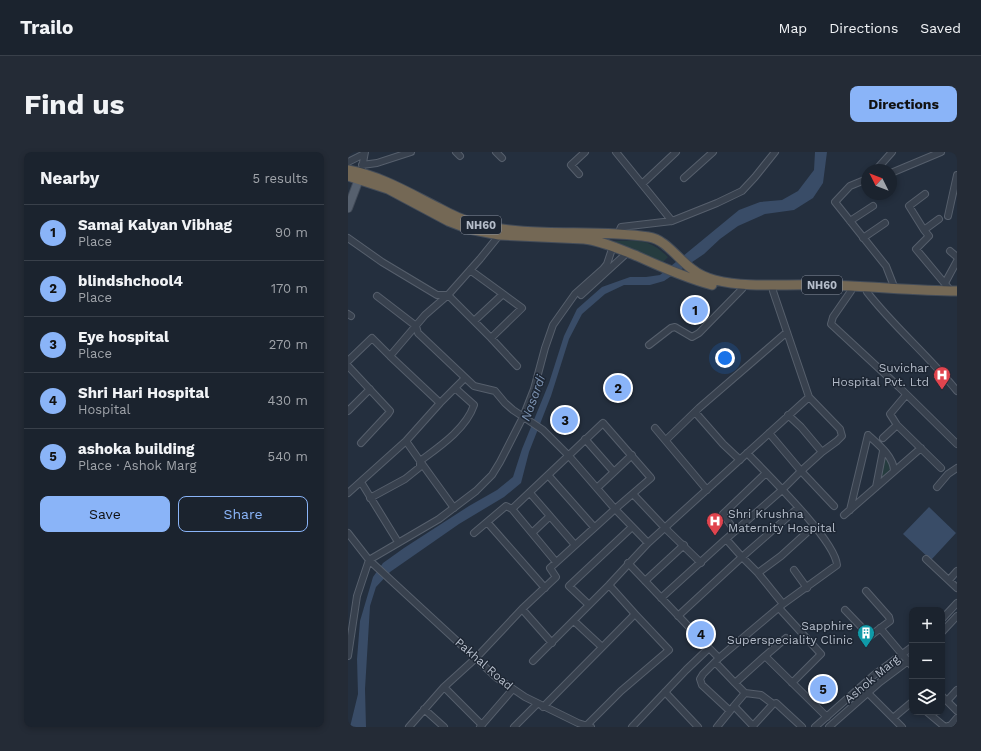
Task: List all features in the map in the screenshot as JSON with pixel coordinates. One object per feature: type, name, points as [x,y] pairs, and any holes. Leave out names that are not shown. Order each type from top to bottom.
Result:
[{"type":"highway","name":"NH60","points":[[348,170],[360,172],[388,189],[448,221],[469,229],[501,232],[527,238],[584,239],[596,241],[613,246],[691,279],[711,285],[742,289],[895,289],[955,293]]},
{"type":"highway","name":"NH60","points":[[348,176],[360,172]]},
{"type":"highway","name":"NH60","points":[[501,232],[520,231],[622,234],[651,237],[661,243],[699,274],[714,280],[773,288]]},
{"type":"highway","name":"NH60","points":[[851,289],[867,292],[955,293]]},
{"type":"main road","points":[[348,208],[360,172]]},
{"type":"street","points":[[360,172],[377,163],[410,152]]},
{"type":"street","points":[[496,152],[502,158]]},
{"type":"street","points":[[579,174],[571,165],[585,152]]},
{"type":"street","points":[[616,152],[672,221]]},
{"type":"street","points":[[642,184],[676,152]]},
{"type":"street","points":[[684,178],[713,152]]},
{"type":"street","points":[[622,234],[621,228],[672,221],[742,191],[775,152]]},
{"type":"street","points":[[881,164],[892,152]]},
{"type":"street","points":[[897,170],[928,154],[941,152]]},
{"type":"street","points":[[360,172],[364,153]]},
{"type":"street","points":[[348,162],[364,153]]},
{"type":"street","points":[[948,216],[957,175]]},
{"type":"street","points":[[861,181],[850,186],[835,202],[886,266],[895,289]]},
{"type":"street","points":[[925,194],[909,206],[924,230],[929,235],[929,237],[916,249],[944,283],[955,293]]},
{"type":"street","points":[[850,221],[873,206]]},
{"type":"street","points":[[924,230],[939,218]]},
{"type":"street","points":[[863,238],[885,223]]},
{"type":"street","points":[[390,356],[426,315],[448,295],[480,259],[501,232]]},
{"type":"street","points":[[348,238],[382,262],[437,296],[448,295]]},
{"type":"street","points":[[348,656],[350,625],[357,596],[371,561],[398,542],[439,519],[476,491],[492,475],[525,418],[550,331],[556,319],[575,294],[607,264],[613,246]]},
{"type":"street","points":[[950,251],[957,257]]},
{"type":"street","points":[[569,302],[578,296],[628,252]]},
{"type":"street","points":[[944,283],[957,261]]},
{"type":"street","points":[[470,270],[522,308],[491,338]]},
{"type":"street","points":[[661,598],[782,490],[822,452],[838,441],[842,436],[840,429],[809,396],[773,288]]},
{"type":"street","points":[[649,345],[670,328],[675,327],[692,337],[699,334],[742,289]]},
{"type":"street","points":[[851,289],[833,316],[831,324],[957,444]]},
{"type":"street","points":[[867,292],[878,307],[940,371],[957,391]]},
{"type":"street","points":[[474,322],[503,294]]},
{"type":"street","points":[[448,295],[517,366]]},
{"type":"street","points":[[377,296],[416,326],[418,333],[474,386],[495,391],[505,403],[543,430],[569,456],[648,544]]},
{"type":"street","points":[[666,440],[695,412],[787,332]]},
{"type":"street","points":[[348,361],[372,338],[440,403]]},
{"type":"street","points":[[348,366],[390,411],[361,443]]},
{"type":"street","points":[[348,493],[406,441],[465,378]]},
{"type":"street","points":[[370,498],[405,479],[420,467],[420,462],[448,441],[471,414],[474,405],[455,388]]},
{"type":"street","points":[[348,411],[370,389]]},
{"type":"street","points":[[906,395],[890,414],[897,425],[941,468]]},
{"type":"street","points":[[533,661],[609,585],[628,563],[809,396]]},
{"type":"street","points":[[695,412],[740,460]]},
{"type":"street","points":[[788,415],[801,427],[822,452]]},
{"type":"street","points":[[409,727],[424,708],[444,687],[476,658],[522,609],[556,577],[550,568],[594,527],[651,478],[603,423],[512,509]]},
{"type":"street","points":[[883,438],[897,425]]},
{"type":"street","points":[[655,428],[707,490]]},
{"type":"street","points":[[768,434],[834,506]]},
{"type":"street","points":[[850,510],[868,435],[893,462],[894,471]]},
{"type":"street","points":[[585,440],[614,472]]},
{"type":"street","points":[[406,441],[454,508]]},
{"type":"street","points":[[844,515],[921,448]]},
{"type":"street","points":[[876,487],[883,451]]},
{"type":"street","points":[[747,453],[814,526],[829,546],[837,566],[781,606],[717,660],[700,679],[702,684],[753,726],[773,704]]},
{"type":"street","points":[[597,488],[632,455]]},
{"type":"street","points":[[937,487],[948,474],[957,468]]},
{"type":"street","points":[[735,531],[723,514],[766,473]]},
{"type":"street","points":[[548,475],[594,527]]},
{"type":"street","points":[[361,482],[398,542]]},
{"type":"street","points":[[530,492],[575,545]]},
{"type":"street","points":[[633,494],[701,563]]},
{"type":"street","points":[[474,533],[506,506],[512,509],[556,562]]},
{"type":"street","points":[[678,616],[798,508]]},
{"type":"street","points":[[532,533],[550,516]]},
{"type":"street","points":[[487,522],[545,588]]},
{"type":"street","points":[[758,573],[781,556],[814,526]]},
{"type":"street","points":[[589,605],[569,586],[632,527]]},
{"type":"street","points":[[348,534],[371,561]]},
{"type":"street","points":[[726,539],[758,573],[781,606],[821,654],[792,683]]},
{"type":"street","points":[[645,581],[684,545]]},
{"type":"street","points":[[926,560],[957,588]]},
{"type":"street","name":"Pakhal Road","points":[[371,561],[512,690],[578,723],[589,726]]},
{"type":"street","points":[[628,563],[709,648],[735,683],[745,693],[761,695],[773,704],[778,704],[802,727]]},
{"type":"street","points":[[794,570],[807,588]]},
{"type":"street","points":[[949,580],[957,571]]},
{"type":"street","points":[[589,726],[621,691],[669,650],[609,585]]},
{"type":"street","points":[[845,610],[870,636],[890,621],[890,617],[866,591]]},
{"type":"street","points":[[945,616],[957,603]]},
{"type":"street","points":[[522,609],[552,643]]},
{"type":"street","points":[[514,727],[540,705],[635,614]]},
{"type":"street","points":[[945,629],[957,616]]},
{"type":"street","points":[[574,621],[602,647]]},
{"type":"street","points":[[880,628],[909,660]]},
{"type":"street","points":[[735,683],[786,638]]},
{"type":"street","points":[[632,727],[709,648]]},
{"type":"street","name":"Ashok Marg","points":[[815,727],[874,675],[909,649]]},
{"type":"street","points":[[765,656],[827,717]]},
{"type":"street","name":"Ashok Marg","points":[[829,727],[868,693],[909,663]]},
{"type":"street","points":[[444,687],[481,726],[512,690]]},
{"type":"street","points":[[945,697],[957,690]]},
{"type":"street","points":[[665,692],[698,727]]},
{"type":"street","points":[[717,727],[745,693]]},
{"type":"street","points":[[868,693],[902,727]]},
{"type":"street","points":[[945,699],[957,711]]},
{"type":"street","points":[[893,718],[909,705]]},
{"type":"street","points":[[424,708],[444,727]]},
{"type":"street","points":[[931,715],[945,727],[951,725],[957,718]]},
{"type":"green space","points":[[614,241],[643,242],[655,246],[668,257],[663,262]]},
{"type":"green space","points":[[885,453],[891,468],[878,483]]},
{"type":"water","points":[[815,152],[827,152],[823,183],[813,198],[794,210],[765,214],[738,226],[720,239],[704,254],[664,281],[650,285],[624,285],[605,294],[582,314],[569,339],[551,396],[529,452],[521,483],[504,497],[459,524],[390,572],[376,587],[370,606],[365,689],[366,727],[350,727],[358,694],[357,659],[360,621],[373,577],[383,563],[404,548],[469,506],[497,490],[513,477],[522,449],[549,383],[564,336],[577,309],[602,287],[630,277],[660,275],[739,210],[760,202],[782,200],[798,191],[814,170]]},
{"type":"water","points":[[929,507],[956,533],[931,560],[903,534]]},
{"type":"place","name":"Samaj Kalyan Vibhag","points":[[695,310]]},
{"type":"place","name":"blindshchool4","points":[[618,388]]},
{"type":"place","name":"Suvichar Hospital Pvt. Ltd","points":[[942,390]]},
{"type":"place","name":"Eye hospital","points":[[565,420]]},
{"type":"place","name":"Shri Krushna Maternity Hospital","points":[[715,536]]},
{"type":"place","name":"Shri Hari Hospital","points":[[701,634]]},
{"type":"place","name":"Sapphire Superspeciality Clinic","points":[[866,648]]},
{"type":"place","name":"ashoka building","points":[[823,689]]},
{"type":"water label","name":"Nasardi","points":[[533,398]]}]
